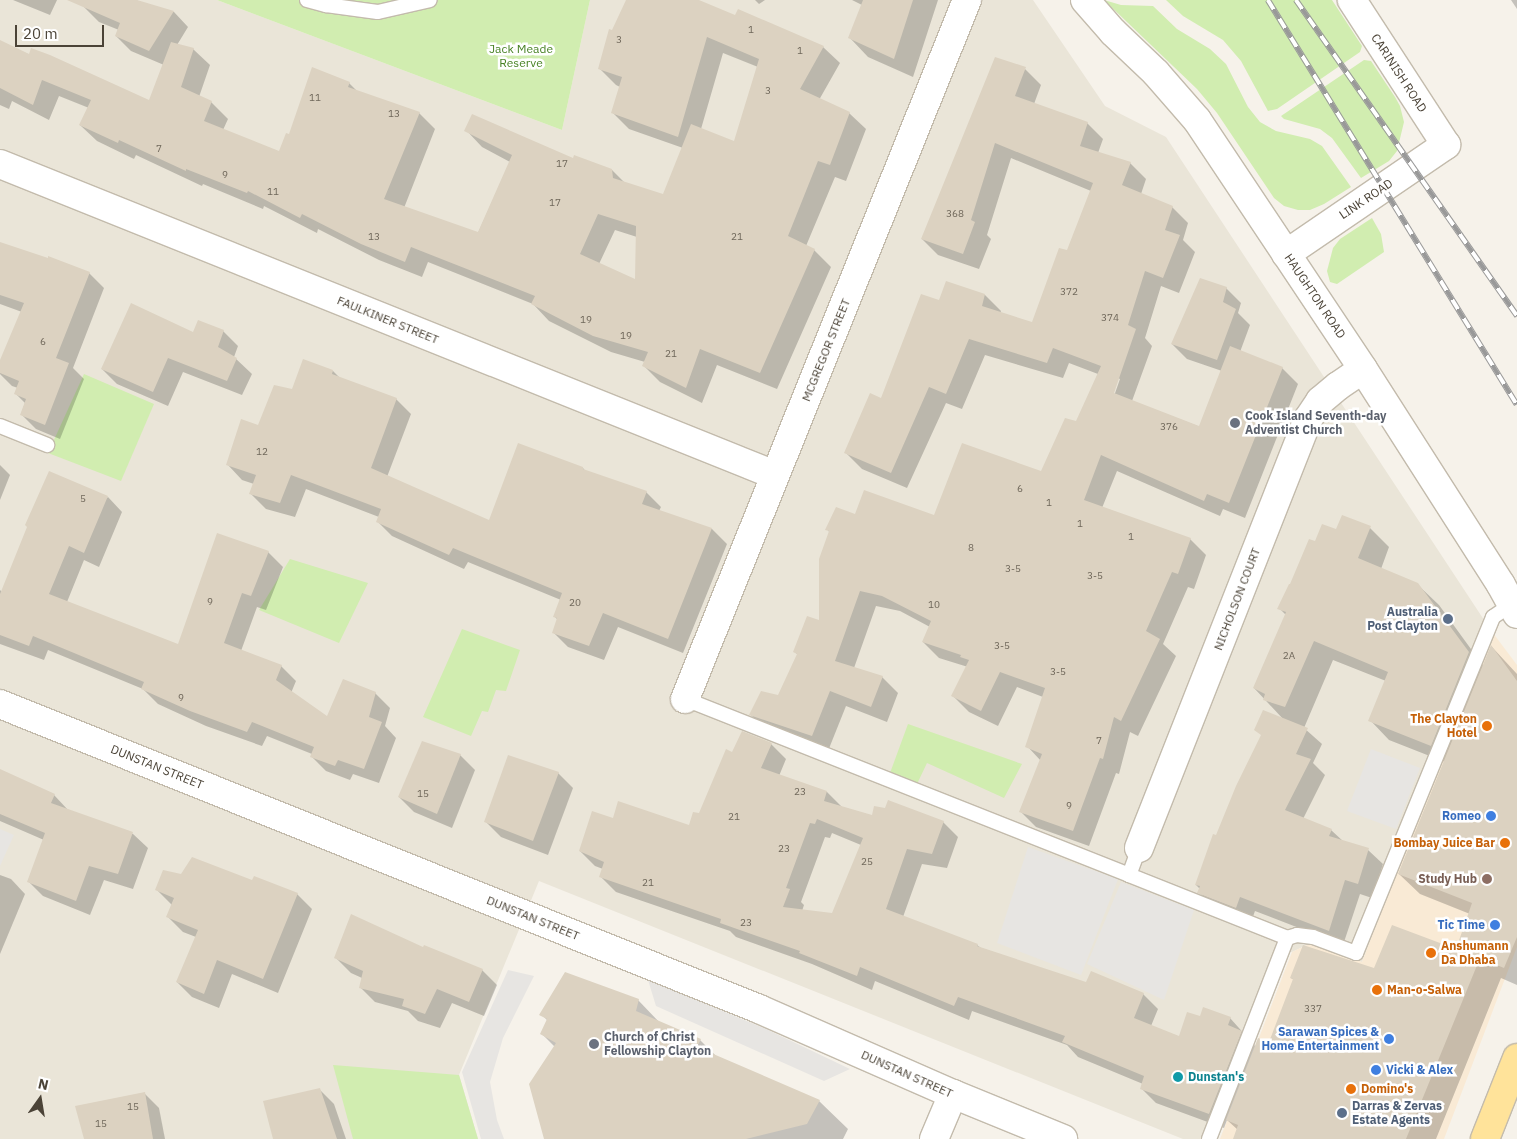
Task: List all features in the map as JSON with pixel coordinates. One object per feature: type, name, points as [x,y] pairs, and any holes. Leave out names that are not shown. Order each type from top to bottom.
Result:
[{"type":"main road","points":[[1484,1139],[1517,1059]]},
{"type":"street","name":"MCGREGOR STREET","points":[[685,699],[967,0]]},
{"type":"street","name":"HAUGHTON ROAD","points":[[1085,0],[1187,106],[1216,146],[1363,369],[1515,610]]},
{"type":"street","name":"CARINISH ROAD","points":[[1352,0],[1446,145]]},
{"type":"street","name":"LINK ROAD","points":[[1286,254],[1446,145]]},
{"type":"street","name":"FAULKINER STREET","points":[[0,164],[775,475]]},
{"type":"street","name":"NICHOLSON COURT","points":[[1139,848],[1308,419],[1320,401],[1363,369]]},
{"type":"street","name":"DUNSTAN STREET","points":[[0,704],[759,1009],[953,1094],[1063,1139]]},
{"type":"street","points":[[934,1139],[953,1094]]},
{"type":"lane","points":[[307,0],[326,5],[378,12],[430,0]]},
{"type":"lane","points":[[0,426],[47,445]]},
{"type":"lane","points":[[685,699],[1287,938],[1298,935],[1313,937],[1356,953],[1493,617],[1515,610]]},
{"type":"lane","points":[[1129,875],[1139,848]]},
{"type":"lane","points":[[1209,1139],[1287,938]]},
{"type":"shaded area","points":[[0,0],[217,0],[562,130],[590,0],[1033,0],[1105,106],[1166,137],[1490,629],[1362,962],[1311,943],[1292,952],[1278,948],[1204,1139],[1183,1139],[539,881],[459,1075],[478,1139],[0,1139]]},
{"type":"shaded area","points":[[1490,629],[1517,665],[1517,947],[1444,1139],[1220,1139],[1292,952],[1311,943],[1362,962]]},
{"type":"shaded area","points":[[1371,749],[1420,768],[1396,829],[1347,811]]},
{"type":"shaded area","points":[[0,829],[14,835],[0,866]]},
{"type":"shaded area","points":[[1028,847],[1118,879],[1081,975],[997,943]]},
{"type":"shaded area","points":[[1121,882],[1194,910],[1164,1000],[1087,964]]},
{"type":"shaded area","points":[[508,970],[534,976],[503,1038],[490,1082],[497,1120],[504,1139],[481,1139],[462,1072]]},
{"type":"shaded area","points":[[648,980],[766,1029],[850,1069],[824,1081],[656,1006]]},
{"type":"green space","name":"Jack Meade Reserve","points":[[217,0],[590,0],[562,130]]},
{"type":"green space","points":[[1104,0],[1121,5],[1153,6],[1177,29],[1210,49],[1226,64],[1248,107],[1260,122],[1276,131],[1310,139],[1322,146],[1351,187],[1324,204],[1310,210],[1298,210],[1284,206],[1274,198],[1217,113],[1197,89]]},
{"type":"green space","points":[[1166,0],[1332,0],[1362,46],[1360,52],[1277,109],[1268,111],[1241,61],[1223,40],[1183,16]]},
{"type":"green space","points":[[1364,60],[1371,61],[1395,97],[1400,106],[1404,122],[1397,151],[1389,161],[1361,178],[1332,138],[1320,129],[1284,119],[1281,116]]},
{"type":"green space","points":[[1372,218],[1381,234],[1384,252],[1337,284],[1330,282],[1327,271],[1333,248],[1340,239]]},
{"type":"green space","points":[[84,374],[154,404],[121,481],[48,453]]},
{"type":"green space","points":[[290,559],[368,583],[339,643],[259,610]]},
{"type":"green space","points":[[462,629],[520,650],[506,691],[496,690],[488,712],[482,711],[471,736],[423,717]]},
{"type":"green space","points":[[908,724],[1022,764],[1004,798],[927,763],[917,784],[890,773]]},
{"type":"green space","points":[[333,1065],[459,1075],[478,1139],[353,1139]]},
{"type":"building","points":[[67,0],[137,0],[174,11],[149,51],[115,36],[120,23]]},
{"type":"building","points":[[626,0],[699,0],[735,15],[738,9],[824,46],[800,89],[850,112],[830,165],[818,161],[788,236],[815,249],[760,373],[700,349],[686,388],[642,366],[648,352],[593,336],[531,304],[535,296],[411,247],[405,262],[361,244],[302,214],[300,218],[248,191],[247,193],[186,169],[186,171],[119,140],[118,143],[79,125],[91,100],[42,80],[33,105],[0,88],[0,40],[29,54],[31,48],[50,55],[149,100],[171,42],[194,48],[181,87],[212,101],[204,121],[279,151],[286,133],[289,134],[312,67],[350,82],[348,87],[420,112],[384,199],[478,232],[512,155],[464,131],[472,114],[573,158],[574,155],[612,169],[613,178],[663,194],[691,124],[734,141],[759,59],[707,37],[678,137],[611,113],[622,77],[598,69],[609,29],[612,30]],"holes":[[[598,214],[636,226],[635,279],[580,254]]]},
{"type":"building","points":[[863,0],[913,0],[894,59],[848,38]]},
{"type":"building","points":[[995,57],[1026,67],[1015,96],[1088,122],[1080,146],[1131,162],[1122,185],[1173,206],[1165,230],[1180,235],[1163,278],[1145,271],[1128,325],[1136,329],[1114,393],[1199,426],[1230,346],[1283,367],[1229,503],[1207,494],[1204,501],[1101,455],[1084,500],[1191,538],[1178,574],[1172,572],[1146,631],[1160,639],[1121,721],[1114,717],[1103,759],[1100,758],[1073,831],[1019,812],[1042,754],[1025,747],[1045,688],[1000,672],[981,711],[951,696],[969,660],[960,657],[961,655],[922,642],[931,621],[882,596],[860,591],[835,661],[883,676],[871,707],[830,691],[812,736],[749,715],[761,691],[778,695],[797,654],[793,652],[807,616],[819,620],[819,559],[829,531],[825,530],[836,507],[855,514],[864,490],[934,515],[962,443],[1041,471],[1065,418],[1076,421],[1101,366],[1053,348],[1047,363],[969,339],[946,394],[929,387],[891,473],[844,453],[870,393],[881,398],[921,294],[939,300],[946,281],[985,294],[982,306],[1032,322],[1059,248],[1067,250],[1093,183],[995,143],[971,220],[975,222],[963,254],[921,239]]},
{"type":"building","points":[[0,242],[48,258],[48,256],[90,272],[56,358],[69,363],[45,425],[20,415],[26,399],[14,394],[19,381],[0,373],[0,360],[24,303],[0,295]]},
{"type":"building","points":[[1200,278],[1227,287],[1223,302],[1236,309],[1217,360],[1171,344]]},
{"type":"building","points":[[131,303],[193,332],[198,320],[224,330],[218,347],[237,358],[227,381],[168,358],[153,392],[101,369]]},
{"type":"building","points":[[303,359],[333,370],[332,374],[397,398],[371,468],[489,520],[518,443],[583,467],[583,469],[647,491],[642,504],[712,528],[668,639],[603,613],[589,646],[552,633],[557,618],[553,617],[562,593],[453,548],[449,555],[376,522],[381,509],[291,475],[280,503],[249,494],[256,475],[226,465],[241,419],[258,425],[274,385],[292,389]]},
{"type":"building","points":[[49,471],[108,496],[84,553],[69,546],[49,594],[178,644],[217,533],[269,551],[251,596],[242,593],[224,643],[282,665],[276,680],[327,716],[343,679],[376,692],[369,717],[382,722],[364,769],[338,760],[335,766],[310,757],[314,747],[252,722],[247,732],[190,711],[141,689],[144,682],[33,636],[29,646],[0,635],[0,594],[27,527],[25,525]]},
{"type":"building","points":[[1342,515],[1371,526],[1358,558],[1418,583],[1469,652],[1431,746],[1368,721],[1388,672],[1314,641],[1285,707],[1263,700],[1265,694],[1253,688],[1286,612],[1277,609],[1309,539],[1315,541],[1322,524],[1336,529]]},
{"type":"building","points":[[1491,645],[1517,681],[1517,937],[1504,968],[1480,958],[1406,1139],[1233,1139],[1238,1125],[1226,1120],[1258,1038],[1269,1042],[1293,979],[1290,978],[1303,945],[1374,968],[1392,925],[1456,949],[1472,903],[1398,874]]},
{"type":"building","points":[[1263,710],[1308,728],[1296,754],[1311,759],[1285,810],[1332,829],[1329,836],[1369,848],[1358,884],[1345,880],[1329,931],[1240,897],[1236,908],[1197,893],[1200,886],[1195,885],[1213,834],[1216,835],[1236,786],[1261,735],[1254,730]]},
{"type":"building","points":[[742,731],[772,743],[761,768],[827,791],[824,801],[872,815],[874,806],[885,808],[888,800],[944,821],[932,854],[907,849],[886,909],[978,944],[977,946],[1086,982],[1091,971],[1144,993],[1134,1018],[1179,1036],[1187,1012],[1200,1016],[1203,1007],[1231,1017],[1228,1025],[1242,1031],[1209,1114],[1140,1089],[1144,1076],[1062,1042],[1065,1036],[958,997],[954,1006],[860,967],[857,976],[799,953],[800,951],[720,923],[721,919],[599,877],[604,862],[579,851],[592,811],[613,818],[618,801],[689,825],[693,812],[699,813],[726,749],[732,752]],"holes":[[[817,819],[863,838],[832,913],[783,907],[790,889],[786,888],[810,823],[815,824]]]},
{"type":"building","points":[[422,741],[461,754],[437,814],[398,797]]},
{"type":"building","points":[[508,755],[559,772],[533,841],[484,822]]},
{"type":"building","points":[[0,769],[55,794],[51,803],[133,832],[118,874],[89,866],[76,901],[27,882],[45,833],[0,814]]},
{"type":"building","points":[[192,857],[252,880],[254,876],[298,893],[263,979],[217,960],[204,994],[176,982],[198,930],[166,917],[174,898],[155,890],[163,870],[181,874]]},
{"type":"building","points":[[351,914],[423,947],[424,945],[483,969],[469,1002],[437,989],[425,1014],[402,1006],[404,999],[359,988],[363,971],[334,958]]},
{"type":"building","name":"Church of Christ Fellowship Clayton","points":[[565,972],[639,999],[636,1011],[701,1039],[697,1047],[820,1100],[807,1124],[746,1139],[544,1139],[529,1084],[556,1043],[540,1034],[547,1019],[539,1015]]},
{"type":"building","points":[[320,1088],[337,1139],[273,1139],[263,1101]]},
{"type":"building","points":[[145,1092],[153,1139],[84,1139],[75,1106]]},
{"type":"railway","points":[[1268,0],[1517,405]]},
{"type":"railway","points":[[1296,0],[1517,316]]},
{"type":"place","name":"Cook Island Seventh-day Adventist Church","points":[[1235,423]]},
{"type":"place","name":"Australia Post Clayton","points":[[1448,619]]},
{"type":"place","name":"The Clayton Hotel","points":[[1487,726]]},
{"type":"place","name":"Romeo","points":[[1491,816]]},
{"type":"place","name":"Bombay Juice Bar","points":[[1505,843]]},
{"type":"place","name":"Study Hub","points":[[1487,879]]},
{"type":"place","name":"Tic Time","points":[[1495,925]]},
{"type":"place","name":"Anshumann Da Dhaba","points":[[1431,953]]},
{"type":"place","name":"Man-o-Salwa","points":[[1377,990]]},
{"type":"place","name":"Sarawan Spices & Home Entertainment","points":[[1389,1039]]},
{"type":"place","name":"Church of Christ Fellowship Clayton","points":[[594,1044]]},
{"type":"place","name":"Vicki & Alex","points":[[1376,1070]]},
{"type":"place","name":"Dunstan's","points":[[1178,1077]]},
{"type":"place","name":"Domino's","points":[[1351,1089]]},
{"type":"place","name":"Darras & Zervas Estate Agents","points":[[1342,1113]]}]
